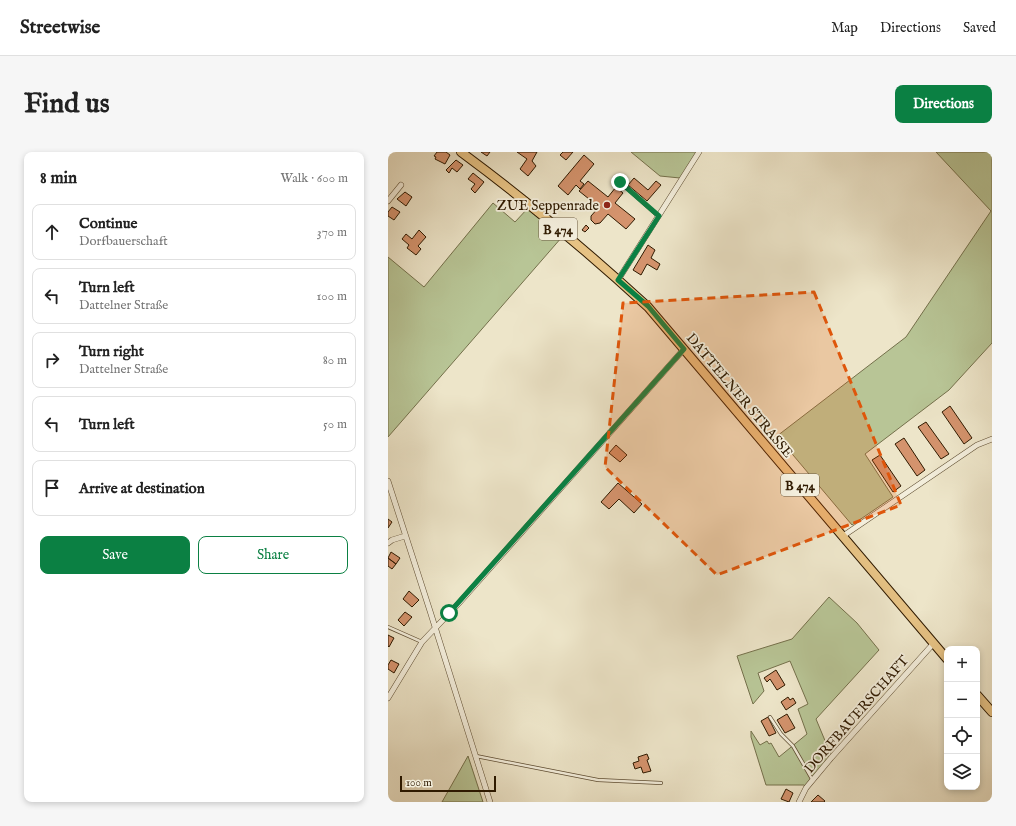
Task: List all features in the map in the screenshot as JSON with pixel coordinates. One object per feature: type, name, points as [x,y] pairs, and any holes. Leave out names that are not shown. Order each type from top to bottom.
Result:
[{"type":"main road","name":"DATTELNER STRASSE","points":[[461,152],[526,202],[648,306],[944,656]]},
{"type":"main road","points":[[980,698],[992,712]]},
{"type":"street","points":[[618,280],[699,152]]},
{"type":"street","points":[[388,201],[401,185]]},
{"type":"street","points":[[388,698],[422,642],[459,603],[684,349]]},
{"type":"street","points":[[843,536],[977,445],[992,439]]},
{"type":"street","points":[[388,481],[490,802]]},
{"type":"street","points":[[388,543],[392,540],[405,536]]},
{"type":"street","name":"DORFBAUERSCHAFT","points":[[799,802],[806,788],[933,644]]},
{"type":"lane","points":[[620,182],[659,216]]},
{"type":"lane","points":[[388,627],[422,642]]},
{"type":"lane","points":[[770,717],[781,734],[793,746],[812,781]]},
{"type":"lane","points":[[476,756],[598,780],[661,783]]},
{"type":"highlighted area","points":[[814,292],[901,505],[717,575],[605,467],[623,303]]},
{"type":"green space","points":[[631,152],[697,152],[680,178],[660,176]]},
{"type":"green space","points":[[936,152],[992,152],[992,343],[949,390],[865,454],[893,497],[852,525],[777,436],[906,337],[991,211]]},
{"type":"green space","points":[[493,203],[515,222],[528,208],[562,237],[388,437],[388,257],[424,287]]},
{"type":"green space","points":[[829,597],[857,623],[879,650],[816,719],[831,755],[806,787],[804,785],[766,785],[751,737],[751,731],[760,745],[767,741],[769,744],[771,743],[779,757],[807,734],[798,709],[808,704],[790,661],[758,673],[764,691],[753,704],[737,656],[792,639]]},
{"type":"green space","points":[[468,756],[483,802],[442,802]]},
{"type":"building","points":[[437,152],[446,152],[450,155],[445,164],[435,159],[436,157],[434,156]]},
{"type":"building","points":[[481,152],[490,152],[487,156]]},
{"type":"building","points":[[517,152],[537,152],[532,161],[536,166],[528,176],[520,169],[527,159]]},
{"type":"building","points":[[563,152],[573,152],[566,160],[560,155]]},
{"type":"building","points":[[584,155],[594,164],[580,181],[584,184],[580,189],[576,185],[568,195],[558,186]]},
{"type":"building","points":[[456,160],[463,165],[457,172],[452,168],[449,173],[446,170]]},
{"type":"building","points":[[473,173],[484,182],[475,193],[471,189],[475,184],[468,179]]},
{"type":"building","points":[[634,178],[648,190],[656,181],[661,185],[647,201],[628,185]]},
{"type":"building","name":"ZUE Seppenrade","points":[[588,181],[608,197],[616,187],[623,193],[615,203],[635,219],[626,229],[608,214],[600,223],[595,224],[591,220],[591,216],[599,207],[579,191]]},
{"type":"building","points":[[405,192],[412,197],[406,206],[397,199]]},
{"type":"building","points":[[392,207],[400,212],[394,220],[388,216],[388,212]]},
{"type":"building","points":[[586,225],[589,228],[585,232],[582,230]]},
{"type":"building","points":[[419,230],[426,237],[418,246],[421,249],[416,255],[407,248],[409,245],[402,239],[406,234],[412,239]]},
{"type":"building","points":[[648,245],[655,250],[651,258],[660,264],[657,270],[647,264],[641,275],[633,270]]},
{"type":"building","points":[[950,406],[972,438],[964,444],[942,412]]},
{"type":"building","points":[[926,422],[949,454],[941,459],[918,427]]},
{"type":"building","points":[[904,438],[925,470],[917,476],[895,444]]},
{"type":"building","points":[[616,445],[627,455],[620,462],[609,453]]},
{"type":"building","points":[[880,455],[901,486],[893,492],[872,460]]},
{"type":"building","points":[[618,483],[642,504],[634,513],[619,499],[609,509],[601,502]]},
{"type":"building","points":[[388,519],[392,522],[388,528]]},
{"type":"building","points":[[391,552],[400,558],[396,564],[388,558]]},
{"type":"building","points":[[388,558],[396,564],[392,569],[388,566]]},
{"type":"building","points":[[409,591],[419,600],[412,607],[403,599]]},
{"type":"building","points":[[405,612],[412,617],[404,626],[398,620]]},
{"type":"building","points":[[388,635],[394,638],[389,647],[388,646]]},
{"type":"building","points":[[391,660],[399,664],[394,673],[388,669],[388,665]]},
{"type":"building","points":[[776,670],[785,685],[777,690],[770,679],[767,682],[764,678]]},
{"type":"building","points":[[788,697],[790,700],[793,698],[796,703],[786,710],[781,702]]},
{"type":"building","points":[[787,714],[795,728],[785,733],[777,720]]},
{"type":"building","points":[[768,717],[776,733],[769,736],[761,721]]},
{"type":"building","points":[[647,754],[649,759],[647,760],[651,771],[643,773],[641,767],[635,769],[633,763],[639,761],[638,757]]},
{"type":"building","points":[[786,789],[793,793],[789,802],[781,799]]},
{"type":"building","points":[[818,795],[825,801],[811,802]]},
{"type":"place","name":"ZUE Seppenrade","points":[[607,205]]},
{"type":"route","points":[[449,613],[684,349],[648,306],[618,280],[659,216],[620,182]]}]
